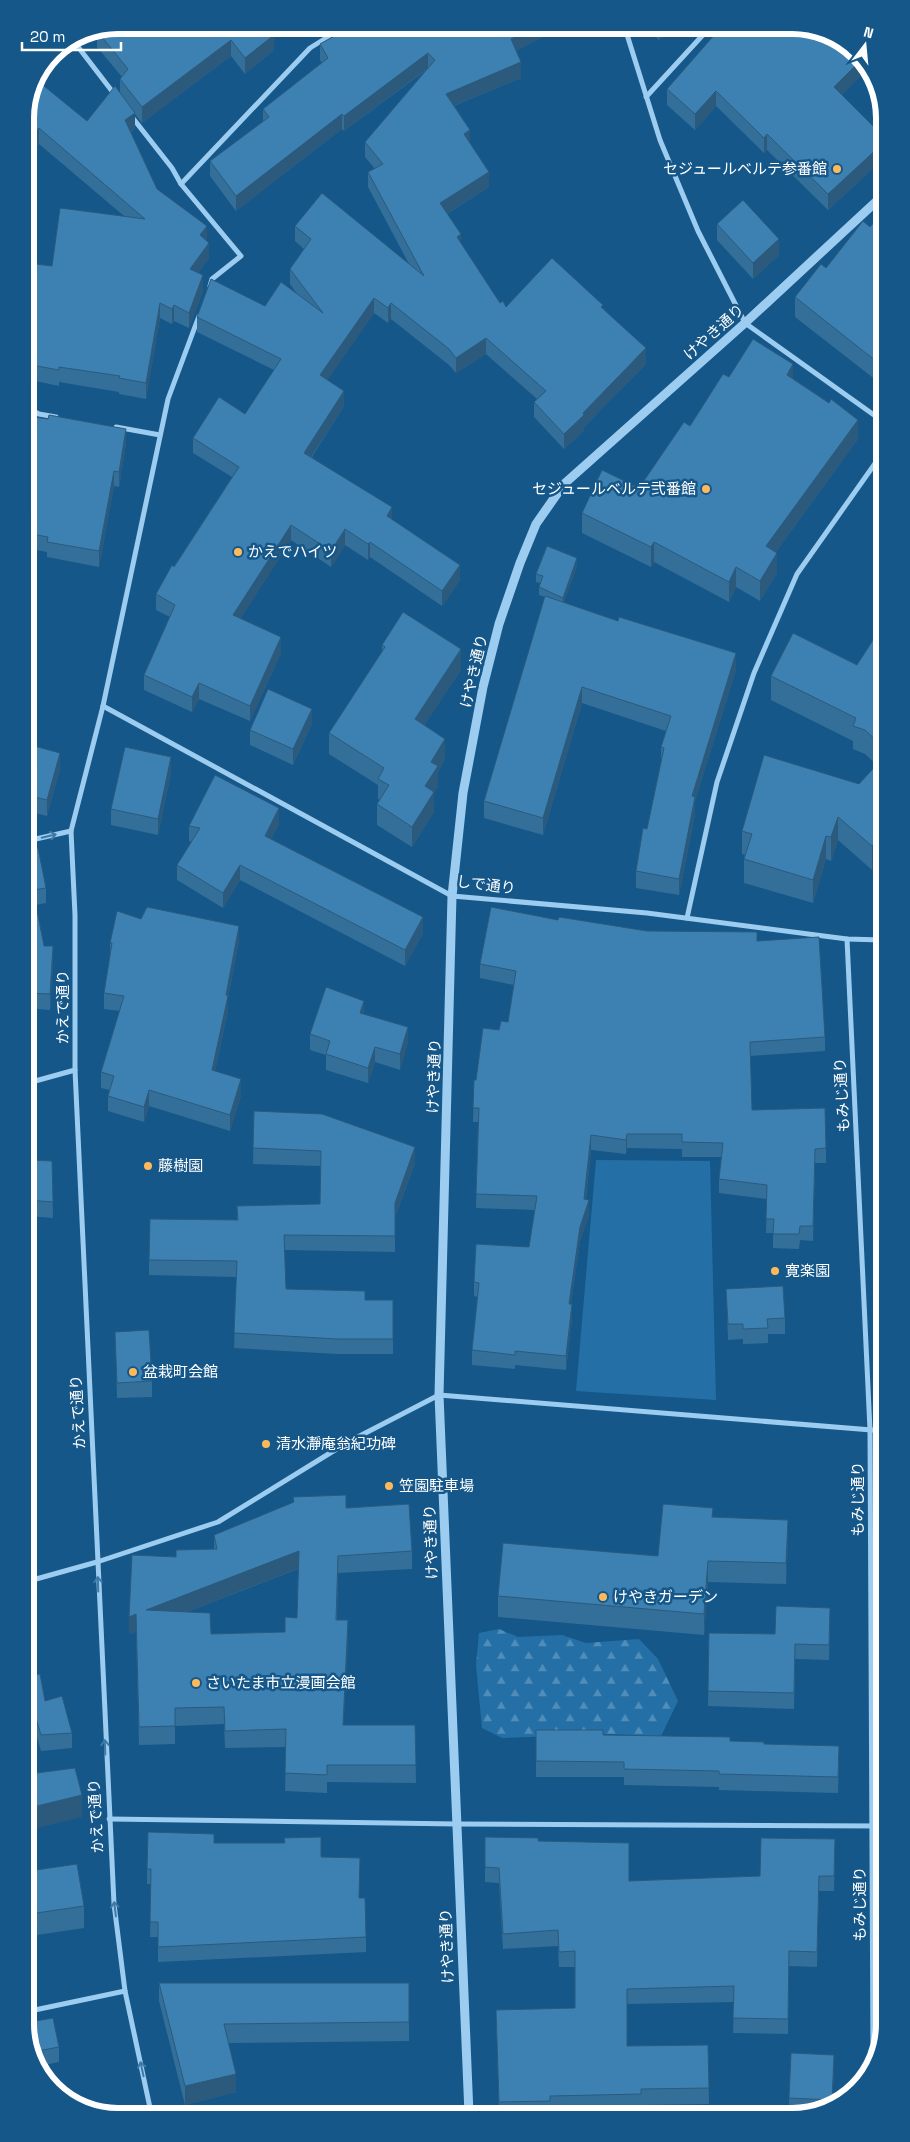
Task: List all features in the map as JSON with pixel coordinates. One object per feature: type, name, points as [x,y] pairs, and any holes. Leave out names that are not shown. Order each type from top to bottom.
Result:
[{"type":"street","points":[[181,184],[310,48],[333,34]]},
{"type":"street","points":[[627,34],[660,140],[698,231],[745,323],[876,416]]},
{"type":"street","points":[[646,97],[704,34]]},
{"type":"street","points":[[77,45],[119,100]]},
{"type":"street","points":[[131,115],[172,168],[181,184],[241,256],[212,279],[209,288]]},
{"type":"street","name":"けやき通り","points":[[469,2108],[439,1395],[452,896],[463,793],[483,688],[499,624],[536,524],[564,484],[745,323],[876,202]]},
{"type":"street","name":"かえで通り","points":[[150,2108],[125,1991],[114,1904],[108,1819],[75,1070],[75,914],[71,831],[103,706],[168,398],[202,307]]},
{"type":"street","points":[[34,411],[67,419]]},
{"type":"street","points":[[113,427],[160,435]]},
{"type":"street","points":[[687,918],[716,782],[754,673],[797,574],[876,462]]},
{"type":"street","name":"しで通り","points":[[103,706],[452,896],[687,918],[847,939],[876,940]]},
{"type":"street","points":[[34,839],[71,831]]},
{"type":"street","name":"もみじ通り","points":[[847,939],[870,1430],[873,2046]]},
{"type":"street","points":[[34,1081],[75,1070]]},
{"type":"street","points":[[34,1580],[97,1562],[218,1522],[348,1442],[439,1395],[876,1430]]},
{"type":"street","points":[[108,1819],[456,1824],[876,1826]]},
{"type":"street","points":[[34,2010],[125,1991]]},
{"type":"green space","points":[[596,1160],[710,1161],[716,1400],[576,1391]]},
{"type":"green space","points":[[499,1629],[518,1637],[562,1635],[586,1643],[639,1639],[658,1659],[678,1701],[661,1736],[609,1734],[502,1738],[482,1728],[476,1665],[479,1633]]},
{"type":"building","points":[[338,34],[520,34],[511,39],[521,62],[446,94],[470,130],[464,134],[489,172],[440,203],[461,234],[457,237],[500,303],[503,301],[506,307],[552,258],[603,305],[601,307],[646,348],[564,434],[534,402],[546,391],[486,338],[456,358],[449,349],[391,303],[388,308],[374,298],[320,375],[344,391],[304,453],[392,507],[387,516],[460,565],[442,591],[370,542],[368,544],[345,529],[331,551],[291,525],[233,615],[281,637],[250,706],[199,683],[192,697],[144,675],[175,605],[156,594],[172,565],[174,567],[239,467],[193,438],[219,397],[245,414],[281,359],[197,317],[211,279],[265,306],[281,282],[323,313],[290,269],[311,239],[295,226],[322,193],[424,276],[368,172],[383,164],[365,142],[435,60],[428,53],[344,116],[342,114],[236,196],[210,161],[269,117],[263,109],[328,58],[320,44]]},
{"type":"building","points":[[715,34],[808,35],[819,38],[840,49],[840,70],[851,70],[834,87],[876,129],[876,150],[828,194],[767,134],[764,138],[716,91],[695,114],[667,89]]},
{"type":"building","points":[[101,35],[274,35],[245,58],[231,40],[142,107],[120,79],[128,69]]},
{"type":"building","points":[[41,84],[87,121],[115,86],[135,113],[125,120],[157,189],[207,226],[200,235],[209,243],[190,269],[203,275],[189,313],[174,305],[172,309],[160,303],[146,383],[119,378],[120,376],[59,367],[59,370],[34,365],[34,264],[52,266],[60,208],[145,219],[39,128],[34,134],[34,112]]},
{"type":"building","points":[[743,200],[779,239],[753,263],[717,224]]},
{"type":"building","points":[[876,220],[876,361],[795,297],[821,264],[826,268],[863,221],[870,227]]},
{"type":"building","points":[[753,339],[793,364],[787,375],[829,403],[831,399],[858,420],[766,546],[777,553],[760,581],[736,567],[729,582],[654,542],[651,547],[582,513],[602,470],[639,488],[684,422],[690,426],[723,374],[729,377]]},
{"type":"building","points":[[49,415],[126,429],[119,472],[114,471],[99,551],[47,542],[48,537],[34,534],[34,417],[48,419]]},
{"type":"building","points":[[547,546],[577,558],[563,598],[539,587],[543,576],[536,574]]},
{"type":"building","points":[[545,596],[618,621],[619,617],[736,653],[692,796],[695,797],[679,879],[636,871],[643,828],[647,829],[664,748],[661,747],[671,716],[582,687],[543,818],[484,801]]},
{"type":"building","points":[[403,612],[461,649],[415,719],[445,739],[431,762],[438,766],[425,786],[434,792],[412,827],[377,804],[389,785],[378,779],[384,768],[329,733],[385,647],[382,645]]},
{"type":"building","points":[[793,633],[857,665],[876,635],[876,740],[865,730],[853,726],[856,718],[771,676]]},
{"type":"building","points":[[268,689],[312,709],[293,749],[250,730]]},
{"type":"building","points":[[34,746],[60,753],[47,800],[34,797]]},
{"type":"building","points":[[125,747],[171,757],[158,819],[111,809]]},
{"type":"building","points":[[764,755],[859,784],[876,766],[876,842],[872,846],[838,817],[831,837],[826,836],[813,880],[744,859],[752,834],[742,831]]},
{"type":"building","points":[[215,775],[279,808],[265,836],[423,917],[405,950],[240,865],[223,893],[177,865],[200,828],[189,826]]},
{"type":"building","points":[[38,848],[46,888],[34,890],[34,849]]},
{"type":"building","points":[[34,895],[44,946],[53,946],[50,994],[34,993]]},
{"type":"building","points":[[147,907],[239,926],[226,995],[228,996],[212,1070],[241,1079],[230,1115],[149,1090],[144,1107],[108,1096],[114,1076],[101,1072],[124,996],[104,993],[112,943],[110,943],[117,911],[141,919]]},
{"type":"building","points":[[491,907],[558,920],[559,917],[647,931],[757,932],[757,941],[819,937],[825,1037],[750,1042],[752,1110],[825,1108],[826,1148],[815,1149],[813,1226],[800,1226],[799,1234],[773,1234],[774,1219],[766,1219],[767,1185],[719,1179],[723,1143],[682,1142],[682,1134],[627,1134],[626,1140],[591,1135],[584,1199],[589,1200],[580,1227],[569,1304],[572,1304],[566,1356],[515,1351],[515,1355],[472,1350],[479,1283],[474,1282],[476,1244],[529,1247],[537,1196],[476,1194],[479,1108],[473,1108],[474,1080],[476,1080],[483,1028],[499,1030],[501,1021],[508,1022],[516,971],[480,964]]},
{"type":"building","points":[[326,987],[364,1001],[360,1013],[408,1027],[400,1054],[375,1047],[368,1068],[326,1054],[330,1041],[310,1034]]},
{"type":"building","points":[[254,1111],[322,1114],[415,1147],[395,1203],[395,1236],[284,1235],[286,1289],[365,1291],[365,1300],[393,1300],[393,1339],[337,1339],[234,1333],[237,1261],[149,1260],[150,1219],[238,1220],[237,1206],[320,1204],[321,1151],[253,1148]]},
{"type":"building","points":[[34,1160],[52,1161],[53,1202],[34,1200]]},
{"type":"building","points":[[783,1286],[785,1318],[767,1319],[768,1328],[743,1329],[743,1324],[728,1324],[726,1289]]},
{"type":"building","name":"盆栽町会館","points":[[149,1330],[152,1381],[117,1383],[115,1332]]},
{"type":"building","points":[[346,1495],[346,1508],[409,1504],[412,1551],[338,1556],[336,1620],[348,1620],[343,1725],[415,1725],[416,1765],[327,1765],[327,1775],[285,1773],[286,1729],[225,1731],[224,1707],[175,1708],[175,1726],[139,1727],[136,1614],[129,1617],[132,1555],[176,1557],[176,1550],[217,1549],[214,1535],[294,1502],[293,1497]],"holes":[[[299,1551],[297,1618],[285,1617],[285,1632],[211,1634],[210,1613],[146,1610]]]},
{"type":"building","points":[[663,1504],[713,1508],[712,1517],[788,1520],[786,1563],[708,1561],[704,1614],[498,1596],[503,1543],[658,1556]]},
{"type":"building","points":[[776,1606],[830,1608],[829,1645],[795,1644],[794,1693],[708,1691],[709,1633],[775,1634]]},
{"type":"building","points":[[40,1674],[45,1701],[62,1696],[72,1733],[41,1735],[34,1715],[34,1675]]},
{"type":"building","points":[[536,1730],[603,1730],[603,1735],[730,1737],[730,1741],[764,1742],[764,1744],[839,1746],[838,1777],[719,1774],[719,1771],[624,1769],[624,1762],[536,1761]]},
{"type":"building","points":[[75,1768],[82,1795],[34,1807],[34,1773]]},
{"type":"building","points":[[148,1832],[214,1834],[214,1843],[285,1843],[284,1838],[321,1837],[321,1857],[360,1858],[359,1898],[365,1898],[366,1937],[158,1947],[158,1922],[150,1922],[151,1869],[147,1869]]},
{"type":"building","points":[[485,1837],[538,1838],[538,1841],[629,1843],[629,1881],[760,1876],[761,1838],[835,1839],[834,1876],[819,1876],[817,1952],[789,1951],[788,2019],[733,2018],[734,1986],[627,1989],[627,2046],[708,2045],[709,2088],[641,2089],[641,2094],[550,2096],[550,2101],[499,2102],[496,2010],[575,2008],[575,1951],[559,1952],[558,1930],[503,1934],[499,1868],[485,1867]]},
{"type":"building","points":[[77,1864],[84,1906],[34,1913],[34,1870]]},
{"type":"building","points":[[159,1983],[409,1983],[409,2022],[224,2024],[236,2074],[185,2086]]},
{"type":"building","points":[[53,2018],[59,2047],[38,2051],[34,2021]]},
{"type":"building","points":[[791,2053],[834,2055],[832,2098],[828,2100],[789,2098]]},
{"type":"place","name":"セジュールベルテ参番館","points":[[837,169]]},
{"type":"place","name":"セジュールベルテ弐番館","points":[[706,489]]},
{"type":"place","name":"かえでハイツ","points":[[238,552]]},
{"type":"place","name":"藤樹園","points":[[148,1166]]},
{"type":"place","name":"寛楽園","points":[[775,1271]]},
{"type":"place","name":"盆栽町会館","points":[[133,1372]]},
{"type":"place","name":"清水瀞庵翁紀功碑","points":[[266,1444]]},
{"type":"place","name":"笠園駐車場","points":[[389,1486]]},
{"type":"place","name":"けやきガーデン","points":[[603,1597]]},
{"type":"place","name":"さいたま市立漫画会館","points":[[196,1683]]}]
